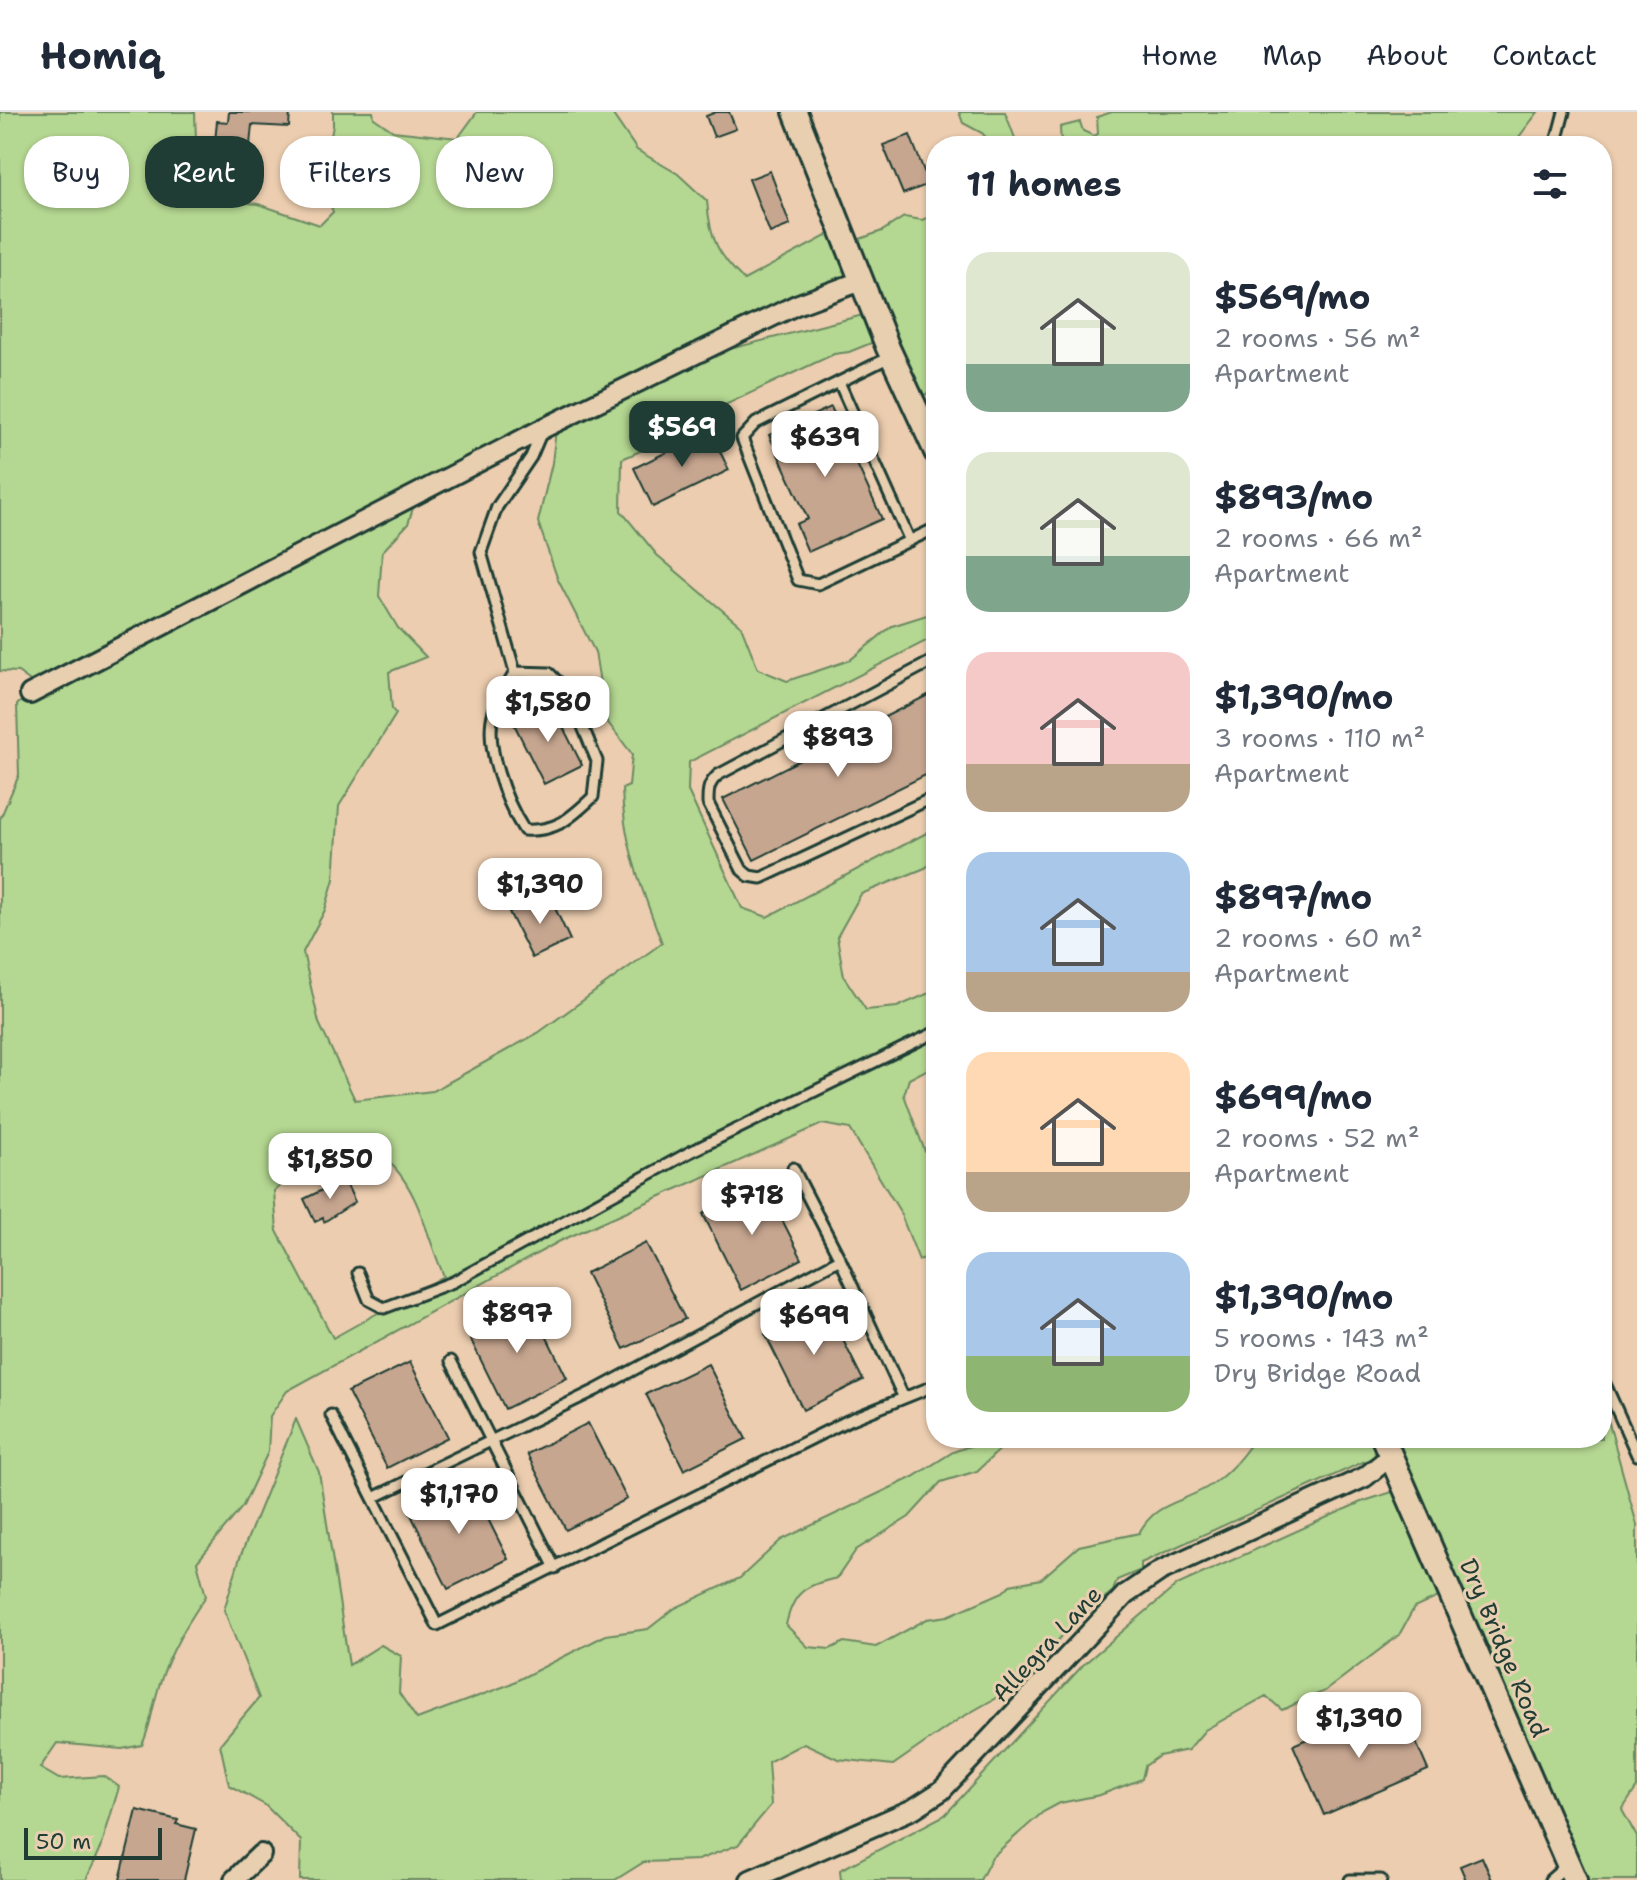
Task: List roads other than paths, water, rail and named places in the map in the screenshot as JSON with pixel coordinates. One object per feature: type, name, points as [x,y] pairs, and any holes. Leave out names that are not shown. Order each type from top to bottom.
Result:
[{"type":"street","points":[[795,112],[861,281],[926,430]]},
{"type":"street","points":[[30,694],[544,428],[796,305],[861,281]]},
{"type":"street","name":"Allegra Lane","points":[[750,1880],[913,1809],[941,1791],[1125,1595],[1160,1571],[1365,1477],[1386,1448]]},
{"type":"street","name":"Dry Bridge Road","points":[[1387,1448],[1572,1872]]},
{"type":"street","points":[[234,1880],[261,1854]]},
{"type":"lane","points":[[1558,136],[1564,112]]},
{"type":"lane","points":[[892,356],[756,423],[742,438],[798,580],[818,584],[926,533]]},
{"type":"lane","points":[[839,382],[910,541]]},
{"type":"lane","points":[[515,672],[549,673],[569,693],[597,761],[593,797],[572,816],[547,831],[524,830],[506,802],[492,737],[494,711],[515,672],[481,552],[497,507],[531,457],[544,428]]},
{"type":"lane","points":[[926,664],[718,775],[710,782],[708,803],[742,870],[749,876],[761,878],[926,801]]},
{"type":"lane","points":[[358,1273],[369,1300],[384,1308],[453,1282],[690,1152],[926,1037]]},
{"type":"lane","points":[[793,1168],[840,1259],[903,1396]]},
{"type":"lane","points":[[373,1498],[596,1390],[840,1259]]},
{"type":"lane","points":[[451,1361],[555,1568]]},
{"type":"lane","points":[[331,1415],[437,1625],[768,1459],[926,1388]]},
{"type":"lane","points":[[1612,1399],[1637,1455]]},
{"type":"lane","points":[[1550,1880],[1572,1872]]},
{"type":"lane","points":[[1350,1880],[1381,1880]]}]
